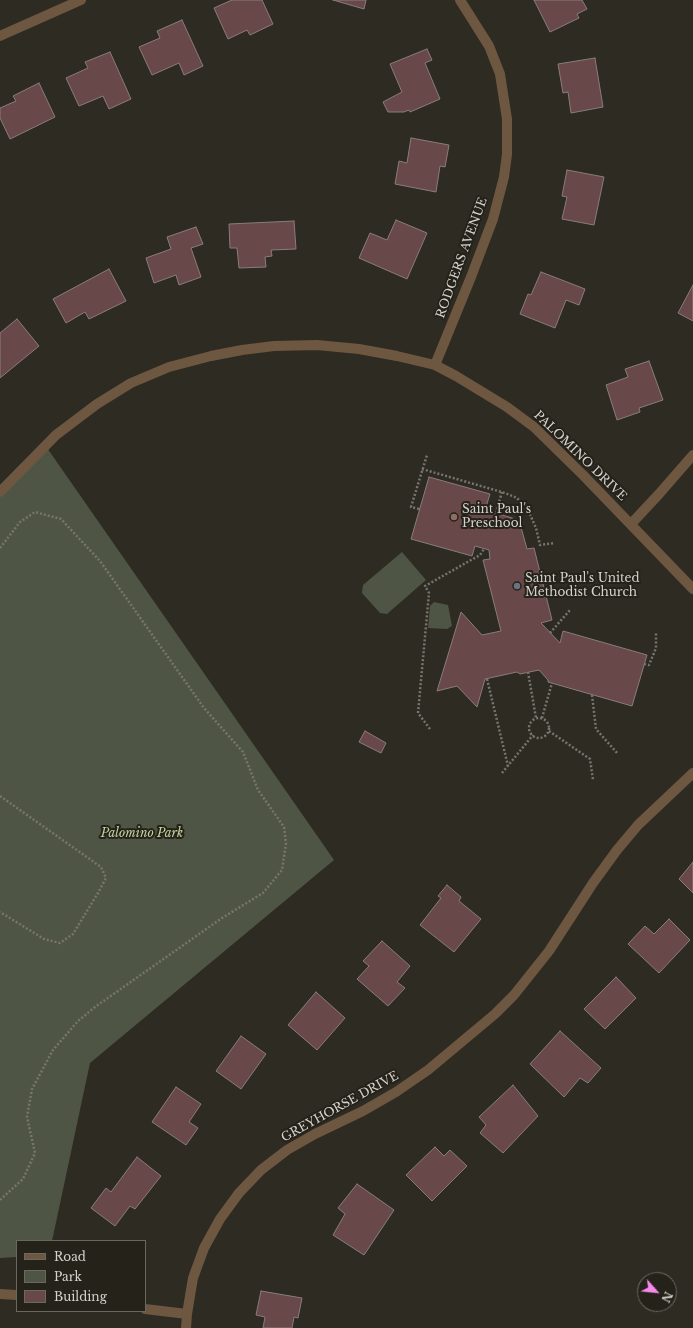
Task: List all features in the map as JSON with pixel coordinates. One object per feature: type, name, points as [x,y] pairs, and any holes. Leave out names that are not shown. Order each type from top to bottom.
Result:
[{"type":"street","points":[[0,36],[81,0]]},
{"type":"street","name":"RODGERS AVENUE","points":[[435,366],[471,277],[492,219],[504,177],[507,154],[507,119],[500,74],[489,46],[460,0]]},
{"type":"street","name":"PALOMINO DRIVE","points":[[0,492],[56,435],[97,404],[131,383],[169,367],[211,356],[274,346],[317,345],[359,349],[397,356],[435,366],[456,376],[507,407],[534,427],[583,475],[693,589]]},
{"type":"street","points":[[631,524],[660,494],[693,455]]},
{"type":"street","name":"GREYHORSE DRIVE","points":[[186,1328],[193,1278],[204,1248],[220,1219],[239,1193],[261,1170],[287,1150],[315,1134],[363,1111],[396,1092],[428,1070],[494,1014],[514,995],[545,957],[593,883],[617,850],[638,825],[693,773]]},
{"type":"street","points":[[0,1294],[16,1295]]},
{"type":"street","points":[[146,1309],[187,1314]]},
{"type":"path","points":[[419,509],[411,507],[427,455]]},
{"type":"path","points":[[422,469],[502,492],[517,498],[528,510],[536,528],[540,545],[556,543]]},
{"type":"path","points":[[496,513],[502,492]]},
{"type":"path","points":[[0,548],[20,522],[34,512],[61,519],[100,561],[204,708],[243,752],[258,790],[284,827],[286,843],[282,870],[263,893],[222,918],[95,1007],[78,1021],[53,1050],[32,1089],[29,1103],[27,1117],[35,1153],[23,1179],[0,1200]]},
{"type":"path","points":[[430,729],[418,713],[429,593],[425,586],[480,555],[484,549]]},
{"type":"path","points":[[550,633],[570,610]]},
{"type":"path","points":[[644,664],[649,665],[656,648],[656,632]]},
{"type":"path","points":[[528,672],[536,718]]},
{"type":"path","points":[[486,679],[508,766]]},
{"type":"path","points":[[542,718],[552,683]]},
{"type":"path","points":[[592,695],[596,728],[618,754]]},
{"type":"path","points":[[536,718],[542,718],[549,725],[549,731],[542,738],[533,736],[530,730],[530,724],[536,718]]},
{"type":"path","points":[[549,731],[590,759],[593,780]]},
{"type":"path","points":[[502,772],[533,736]]},
{"type":"path","points":[[0,796],[100,867],[106,878],[73,934],[60,943],[44,940],[0,912]]},
{"type":"green space","name":"Palomino Park","points":[[45,445],[334,860],[90,1063],[52,1240],[16,1240],[16,1257],[0,1258],[0,492]]},
{"type":"green space","points":[[402,552],[426,580],[387,614],[380,613],[362,593],[363,585]]},
{"type":"green space","points":[[434,602],[448,605],[452,626],[447,629],[428,628],[430,606]]},
{"type":"building","points":[[232,0],[262,0],[273,24],[250,35],[247,30],[228,39],[214,8]]},
{"type":"building","points":[[333,0],[366,0],[364,9]]},
{"type":"building","points":[[534,0],[582,0],[587,9],[577,14],[579,18],[550,32]]},
{"type":"building","points":[[182,20],[203,66],[184,75],[179,63],[152,75],[139,47],[160,38],[157,31]]},
{"type":"building","points":[[427,49],[432,60],[425,63],[440,99],[410,112],[409,110],[404,112],[388,112],[383,102],[402,92],[390,64]]},
{"type":"building","points":[[110,52],[131,99],[109,109],[103,96],[79,106],[66,78],[88,68],[85,62]]},
{"type":"building","points":[[595,58],[603,107],[571,113],[568,92],[563,93],[558,64]]},
{"type":"building","points":[[39,83],[55,117],[10,139],[0,118],[0,108],[16,101],[13,96]]},
{"type":"building","points":[[411,138],[449,145],[445,167],[440,166],[436,192],[395,184],[399,161],[407,163]]},
{"type":"building","points":[[567,170],[604,177],[594,225],[562,219],[567,197],[562,196]]},
{"type":"building","points":[[396,220],[427,233],[407,279],[359,258],[370,233],[387,240]]},
{"type":"building","points":[[294,221],[296,249],[271,250],[272,256],[265,257],[266,267],[239,268],[237,248],[230,248],[229,224]]},
{"type":"building","points":[[196,227],[203,244],[191,248],[201,277],[179,285],[176,275],[154,283],[146,258],[171,249],[167,237]]},
{"type":"building","points":[[109,269],[126,301],[89,319],[85,312],[66,323],[53,299]]},
{"type":"building","points":[[541,272],[585,289],[579,305],[566,300],[555,328],[520,314],[528,294],[531,295]]},
{"type":"building","points":[[693,285],[693,321],[678,313]]},
{"type":"building","points":[[17,319],[39,346],[0,378],[0,333]]},
{"type":"building","points":[[649,361],[663,400],[639,408],[640,412],[617,420],[606,385],[628,377],[625,369]]},
{"type":"building","name":"Saint Paul's United Methodist Church","points":[[429,477],[490,494],[485,510],[519,520],[527,549],[534,548],[552,620],[541,623],[560,643],[563,631],[647,655],[632,706],[548,682],[539,670],[520,674],[517,672],[485,679],[477,707],[457,686],[437,691],[461,612],[482,635],[501,631],[483,560],[490,559],[489,550],[475,546],[472,556],[411,539]]},
{"type":"building","points":[[365,731],[386,743],[381,753],[359,742]]},
{"type":"building","points":[[693,862],[693,893],[679,879]]},
{"type":"building","points":[[447,885],[461,897],[459,901],[481,919],[454,952],[420,925],[441,898],[438,896]]},
{"type":"building","points":[[669,919],[690,940],[659,973],[628,944],[645,926],[654,934]]},
{"type":"building","points":[[382,941],[410,966],[397,982],[405,988],[388,1006],[357,979],[369,966],[363,961]]},
{"type":"building","points":[[616,977],[636,998],[605,1029],[584,1009]]},
{"type":"building","points":[[316,992],[345,1018],[317,1050],[288,1025]]},
{"type":"building","points":[[560,1031],[601,1068],[588,1083],[580,1078],[564,1097],[530,1064]]},
{"type":"building","points":[[241,1036],[266,1054],[241,1089],[216,1071]]},
{"type":"building","points":[[513,1085],[538,1116],[503,1153],[480,1133],[486,1125],[479,1117]]},
{"type":"building","points":[[176,1087],[201,1104],[189,1122],[198,1128],[186,1145],[152,1122]]},
{"type":"building","points":[[435,1147],[444,1156],[450,1150],[467,1166],[432,1201],[406,1175]]},
{"type":"building","points":[[137,1157],[161,1176],[135,1209],[130,1206],[115,1226],[91,1208],[106,1188],[111,1192]]},
{"type":"building","points":[[357,1184],[394,1210],[364,1255],[333,1235],[345,1214],[338,1208]]},
{"type":"building","points":[[261,1291],[302,1298],[298,1318],[294,1317],[292,1328],[263,1328],[265,1317],[256,1315]]},
{"type":"place","name":"Saint Paul's Preschool","points":[[454,517]]},
{"type":"place","name":"Saint Paul's United Methodist Church","points":[[517,586]]}]
